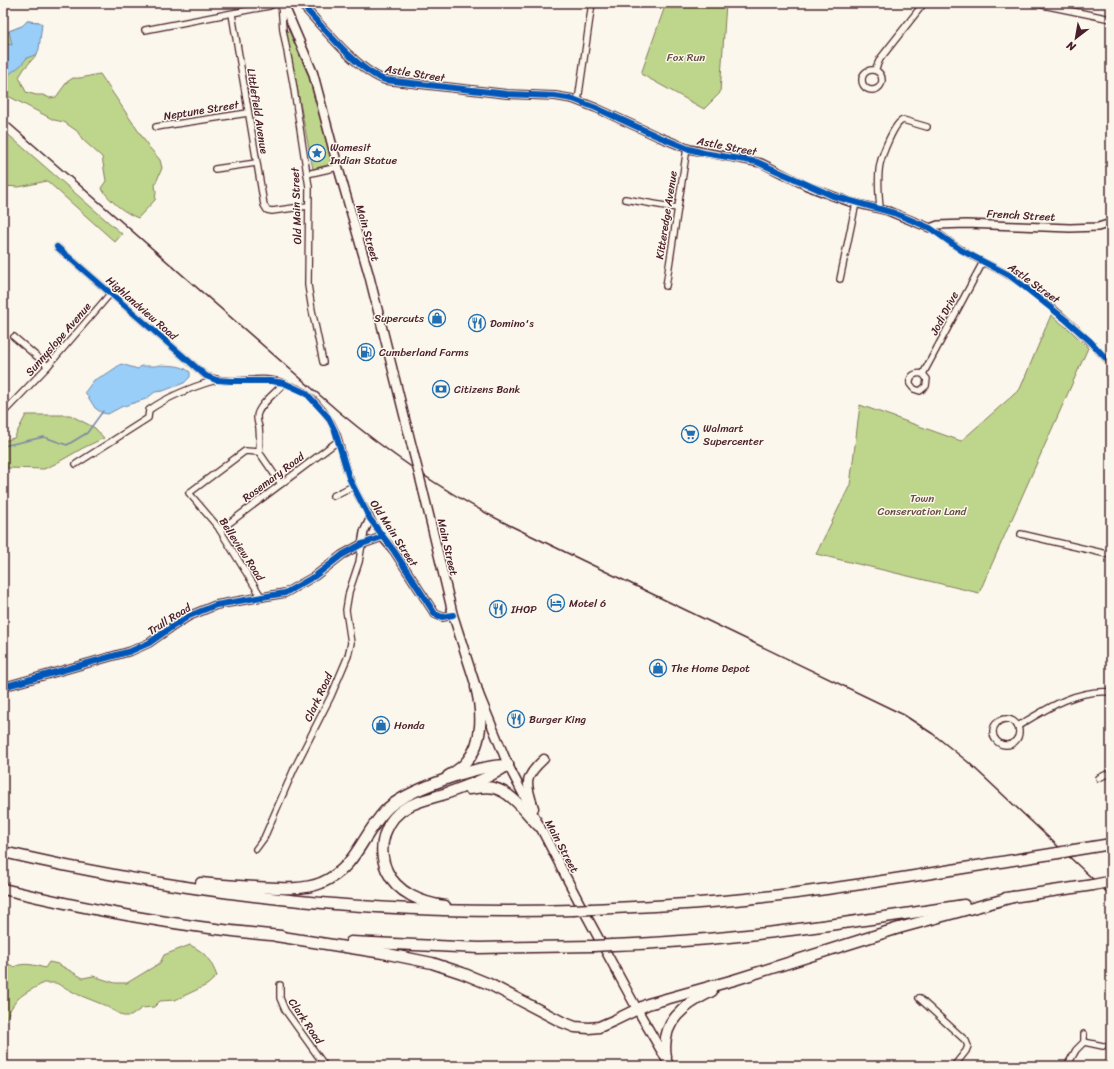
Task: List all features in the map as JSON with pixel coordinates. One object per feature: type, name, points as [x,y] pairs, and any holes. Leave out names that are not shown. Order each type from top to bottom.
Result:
[{"type":"highway","points":[[92,872],[229,886],[291,888],[311,886],[330,878],[350,862],[379,819],[390,807],[404,798],[435,783],[465,764],[475,748],[478,739],[480,719],[479,699],[476,687]]},
{"type":"highway","points":[[435,783],[484,768],[499,765],[508,766]]},
{"type":"highway","points":[[487,912],[441,905],[414,897],[400,889],[389,875],[384,864],[382,852],[384,838],[394,817],[411,805],[451,792],[490,776],[508,766]]},
{"type":"highway","points":[[451,792],[480,787],[493,788],[511,797],[539,826]]},
{"type":"highway","points":[[3,852],[92,872],[216,892],[304,902],[402,909],[487,912],[573,910],[705,903],[789,894],[875,882],[1111,844]]},
{"type":"highway","points":[[276,936],[435,947],[524,948],[653,943],[802,929],[1109,882]]},
{"type":"highway","points":[[3,889],[125,915],[276,936],[383,953],[432,964],[462,973],[489,984],[562,1022],[575,1027],[599,1027],[648,1004],[734,980],[892,930],[1013,897]]},
{"type":"highway","points":[[668,1062],[666,1037],[671,1023],[678,1013],[684,1007],[734,980]]},
{"type":"main road","name":"Main Street","points":[[282,3],[313,73],[369,275],[453,615],[476,687],[508,766],[637,1009],[668,1062]]},
{"type":"main road","points":[[539,826],[528,790],[528,780],[533,769],[544,758]]},
{"type":"street","points":[[145,30],[232,14],[269,6],[276,3]]},
{"type":"street","name":"Old Main Street","points":[[282,3],[283,30],[293,83],[309,187],[308,284],[323,362]]},
{"type":"street","name":"Astle Street","points":[[297,3],[303,6],[360,65],[374,75],[385,80],[514,95],[555,96],[578,101],[687,148],[704,153],[746,159],[761,163],[817,190],[856,204],[880,209],[930,228],[961,250],[1009,276],[1032,292],[1085,337],[1111,364]]},
{"type":"street","points":[[578,101],[592,3]]},
{"type":"street","points":[[875,70],[880,58],[924,3]]},
{"type":"street","points":[[1033,3],[1111,19]]},
{"type":"street","name":"Littlefield Avenue","points":[[232,14],[264,205],[267,210],[272,211],[308,206]]},
{"type":"street","name":"Neptune Street","points":[[156,127],[248,113]]},
{"type":"street","points":[[880,209],[880,164],[896,125],[899,121],[903,120],[927,127]]},
{"type":"street","name":"Kitteredge Avenue","points":[[666,286],[687,148]]},
{"type":"street","points":[[215,169],[256,163]]},
{"type":"street","points":[[307,174],[338,167]]},
{"type":"street","points":[[625,199],[677,208]]},
{"type":"street","points":[[840,280],[856,204]]},
{"type":"street","name":"French Street","points":[[930,228],[938,225],[972,224],[1070,228],[1098,227],[1111,223]]},
{"type":"street","name":"Highlandview Road","points":[[57,247],[206,376],[216,380]]},
{"type":"street","name":"Jodi Drive","points":[[923,374],[983,262]]},
{"type":"street","name":"Sunnyslope Avenue","points":[[3,413],[48,366],[110,294]]},
{"type":"street","points":[[14,337],[48,366]]},
{"type":"street","points":[[76,464],[148,418],[150,410],[155,406],[182,391],[216,380]]},
{"type":"street","name":"Old Main Street","points":[[216,380],[271,381],[284,383],[306,393],[328,417],[335,431],[353,486],[370,519],[394,551],[435,614],[442,617],[453,615]]},
{"type":"street","points":[[281,484],[259,452],[260,440],[257,416],[259,410],[284,383]]},
{"type":"street","name":"Rosemary Road","points":[[220,530],[338,441]]},
{"type":"street","name":"Belleview Road","points":[[259,452],[244,451],[189,493],[220,530],[262,598]]},
{"type":"street","points":[[333,496],[353,486]]},
{"type":"street","points":[[362,544],[364,532],[370,519]]},
{"type":"street","points":[[1021,534],[1111,555]]},
{"type":"street","name":"Trull Road","points":[[3,687],[130,651],[149,643],[189,616],[216,605],[285,593],[315,576],[342,555],[362,544],[382,537]]},
{"type":"street","name":"Clark Road","points":[[256,849],[264,838],[294,769],[331,696],[348,656],[351,643],[346,610],[349,592],[359,562],[362,544]]},
{"type":"street","points":[[1018,726],[1067,699],[1111,692]]},
{"type":"street","points":[[1000,720],[1010,720],[1018,726],[1018,738],[1011,744],[1003,744],[997,741],[994,736],[995,726],[1000,720]]},
{"type":"street","points":[[1099,778],[1111,772]]},
{"type":"street","name":"Clark Road","points":[[280,985],[280,998],[285,1010],[325,1066]]},
{"type":"street","points":[[919,998],[966,1041],[968,1046],[966,1051],[954,1066]]},
{"type":"street","points":[[1067,1066],[1076,1050],[1084,1042],[1084,1034]]},
{"type":"street","points":[[1084,1042],[1103,1046]]},
{"type":"green space","name":"Fox Run","points":[[652,3],[726,3],[720,93],[704,109],[641,74],[664,9]]},
{"type":"green space","points":[[27,21],[39,22],[37,54],[19,77],[26,92],[36,95],[43,95],[50,98],[56,97],[67,82],[73,78],[100,74],[149,147],[160,160],[162,168],[155,185],[155,200],[138,218],[117,206],[101,188],[106,181],[102,157],[83,140],[77,131],[64,122],[54,120],[10,97],[3,97],[3,40],[9,31],[22,26]]},
{"type":"green space","points":[[289,31],[308,74],[331,159],[331,164],[313,169],[286,32]]},
{"type":"green space","points":[[3,130],[122,234],[115,242],[47,181],[19,187],[3,186]]},
{"type":"green space","name":"Town Conservation Land","points":[[1051,315],[1071,331],[1088,348],[979,593],[816,554],[850,485],[860,405],[961,441],[1020,389]]},
{"type":"green space","points":[[26,415],[70,415],[95,428],[104,438],[44,469],[7,468],[3,471],[3,441],[14,438]]},
{"type":"green space","points":[[190,945],[207,957],[217,976],[207,985],[175,1000],[160,1001],[154,1007],[142,1008],[131,1016],[123,1016],[104,1005],[79,995],[56,983],[43,983],[27,992],[17,1000],[6,1018],[3,1028],[3,961],[14,967],[25,964],[45,968],[49,962],[58,964],[83,978],[93,976],[115,983],[127,983],[160,963],[164,955]]},
{"type":"water","points":[[27,21],[39,22],[42,24],[37,54],[27,58],[20,66],[3,79],[3,40],[12,45],[9,31],[22,26]]},
{"type":"water","points":[[121,364],[138,369],[141,366],[158,365],[179,367],[187,369],[190,372],[190,377],[184,383],[163,391],[155,392],[146,399],[121,407],[108,414],[102,413],[95,408],[85,392],[94,380]]},
{"type":"waterway","points":[[3,446],[44,437],[67,445],[87,433],[103,411]]},
{"type":"railway","points":[[3,118],[338,411],[399,459],[442,487],[509,525],[904,715],[933,734],[968,762],[1111,896]]},
{"type":"cycle path","points":[[297,3],[303,6],[352,58],[374,75],[385,80],[507,94],[555,96],[573,99],[689,149],[757,162],[833,196],[894,213],[930,228],[961,250],[1009,275],[1066,320],[1090,341],[1111,364]]},
{"type":"cycle path","points":[[57,247],[206,376],[216,380],[271,381],[284,383],[306,393],[328,417],[335,431],[349,478],[370,519],[394,551],[435,614],[442,617],[453,615]]},
{"type":"cycle path","points":[[3,687],[131,651],[149,643],[189,616],[216,605],[285,593],[315,576],[342,555],[362,544],[382,537]]},
{"type":"place","name":"Wamesit Indian Statue","points":[[317,153]]},
{"type":"place","name":"Supercuts","points":[[437,318]]},
{"type":"place","name":"Domino's","points":[[477,323]]},
{"type":"place","name":"Cumberland Farms","points":[[366,352]]},
{"type":"place","name":"Citizens Bank","points":[[441,389]]},
{"type":"place","name":"Walmart Supercenter","points":[[690,434]]},
{"type":"place","name":"Motel 6","points":[[556,603]]},
{"type":"place","name":"IHOP","points":[[498,609]]},
{"type":"place","name":"The Home Depot","points":[[658,668]]},
{"type":"place","name":"Burger King","points":[[516,719]]},
{"type":"place","name":"Honda","points":[[381,725]]}]
